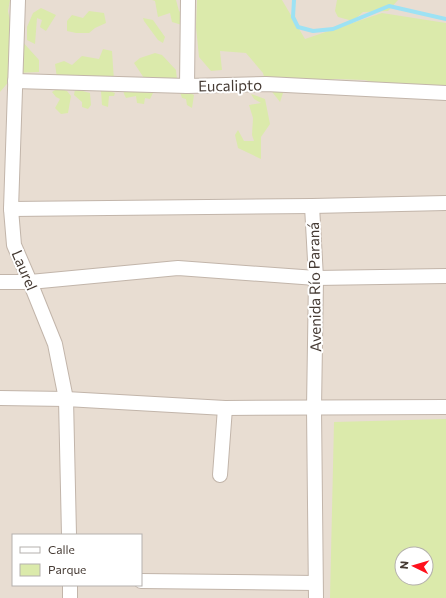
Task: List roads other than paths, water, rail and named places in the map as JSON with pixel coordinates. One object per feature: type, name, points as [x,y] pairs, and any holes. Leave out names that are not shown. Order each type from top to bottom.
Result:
[{"type":"street","name":"Laurel","points":[[18,0],[15,81],[6,138],[14,245],[55,344],[66,399],[69,534]]},
{"type":"street","points":[[187,86],[188,0]]},
{"type":"street","name":"Eucalipto","points":[[15,81],[187,86],[266,84],[446,93]]},
{"type":"street","points":[[312,206],[446,203]]},
{"type":"street","name":"Avenida Río Paraná","points":[[11,209],[312,206],[316,278],[314,408],[316,598]]},
{"type":"street","points":[[0,282],[30,282],[178,268],[316,278],[446,276]]},
{"type":"street","points":[[0,398],[66,399],[225,408],[446,407]]},
{"type":"street","points":[[220,475],[225,408]]},
{"type":"street","points":[[142,581],[315,583]]},
{"type":"street","points":[[70,586],[70,598]]},
{"type":"waterway","points":[[294,0],[293,17],[298,27],[313,31],[333,29],[389,6],[446,19]]}]
